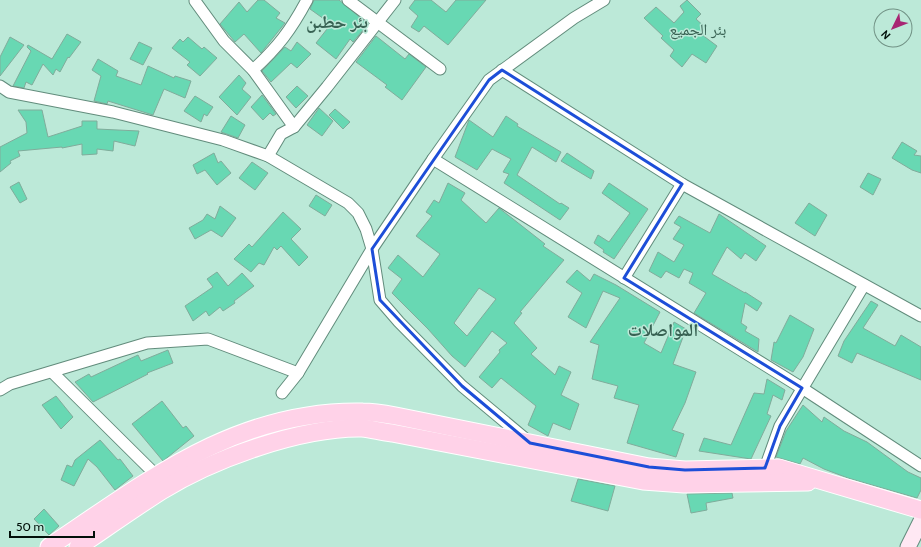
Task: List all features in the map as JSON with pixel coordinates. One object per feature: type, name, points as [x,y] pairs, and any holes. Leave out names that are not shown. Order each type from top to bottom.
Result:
[{"type":"main road","points":[[49,547],[156,476],[214,443],[283,419],[340,412],[364,412],[396,416],[649,466],[685,470],[779,468],[921,510]]},
{"type":"main road","points":[[78,547],[162,491],[190,475],[256,448],[314,433],[362,428],[643,481],[684,484],[824,481]]},
{"type":"street","points":[[195,0],[224,41],[253,70],[294,127]]},
{"type":"street","points":[[253,70],[273,51],[293,27],[307,0]]},
{"type":"street","points":[[348,0],[440,69]]},
{"type":"street","points":[[268,156],[281,134],[294,127],[395,0]]},
{"type":"street","points":[[282,393],[298,373],[372,249],[489,80],[574,18],[604,0]]},
{"type":"street","points":[[502,70],[682,184],[921,316]]},
{"type":"street","points":[[0,86],[9,92],[113,112],[223,140],[268,156],[348,203],[358,213],[366,229],[372,249],[380,300],[399,322],[462,386],[530,443]]},
{"type":"street","points":[[433,159],[802,388],[921,466]]},
{"type":"street","points":[[624,278],[682,184]]},
{"type":"street","points":[[765,468],[780,426],[864,285]]},
{"type":"street","points":[[0,390],[10,384],[147,343],[208,339],[298,373]]},
{"type":"street","points":[[52,372],[156,476]]},
{"type":"street","points":[[0,378],[10,384]]},
{"type":"street","points":[[908,547],[921,521]]},
{"type":"highlighted area","points":[[502,70],[682,184],[624,278],[802,388],[780,426],[765,468],[685,470],[649,467],[530,443],[462,386],[380,300],[372,249],[489,80]]},
{"type":"building","points":[[258,0],[264,0],[280,13],[276,18],[285,23],[261,53],[244,34],[235,42],[220,24],[239,2],[247,12]]},
{"type":"building","points":[[314,0],[339,0],[368,24],[353,42],[350,39],[336,59],[316,43],[331,24],[310,9]]},
{"type":"building","points":[[415,0],[431,0],[446,12],[456,0],[486,0],[448,45],[424,26],[419,32],[411,27],[418,16],[409,8]]},
{"type":"building","points":[[687,0],[701,14],[696,19],[706,28],[701,34],[717,46],[706,63],[692,54],[682,67],[670,56],[674,50],[661,38],[663,36],[644,18],[656,7],[674,23],[684,12],[680,6]]},
{"type":"building","points":[[67,34],[81,42],[69,58],[68,57],[60,72],[56,69],[53,75],[43,64],[32,85],[26,82],[24,88],[13,86],[31,51],[27,47],[28,45],[52,59]]},
{"type":"building","points":[[376,36],[405,59],[409,54],[426,67],[402,100],[385,87],[387,85],[356,62]]},
{"type":"building","points":[[10,37],[24,45],[0,76],[0,57]]},
{"type":"building","points":[[188,37],[202,49],[204,47],[217,58],[200,76],[187,65],[190,62],[172,48],[180,39],[183,42]]},
{"type":"building","points":[[139,42],[152,48],[143,65],[130,59]]},
{"type":"building","points":[[297,42],[311,54],[297,68],[291,63],[271,82],[262,71],[285,47],[291,51]]},
{"type":"building","points":[[98,59],[118,71],[116,76],[141,85],[148,66],[174,78],[175,76],[191,81],[185,98],[164,89],[153,115],[108,101],[107,104],[94,101],[101,76],[92,70]]},
{"type":"building","points":[[239,75],[246,83],[242,89],[251,97],[237,115],[219,97]]},
{"type":"building","points":[[297,86],[308,96],[296,108],[286,97]]},
{"type":"building","points":[[262,95],[276,114],[273,116],[270,113],[263,120],[251,107]]},
{"type":"building","points":[[195,96],[213,107],[207,116],[204,114],[201,122],[184,111]]},
{"type":"building","points":[[319,108],[333,121],[322,136],[307,125]]},
{"type":"building","points":[[335,109],[350,122],[343,129],[329,115]]},
{"type":"building","points":[[18,110],[42,110],[48,137],[82,126],[82,121],[97,121],[97,129],[139,131],[135,146],[114,141],[113,151],[97,149],[97,154],[82,155],[82,144],[62,148],[18,151],[20,156],[10,161],[11,163],[0,172],[0,147],[27,133],[26,122]]},
{"type":"building","points":[[231,116],[245,125],[238,138],[221,132]]},
{"type":"building","points":[[506,116],[518,124],[517,126],[561,152],[556,162],[532,147],[517,175],[560,204],[561,203],[569,208],[560,220],[504,183],[509,174],[503,172],[511,159],[492,149],[477,170],[455,157],[469,120],[493,137]]},
{"type":"building","points":[[902,142],[917,151],[914,155],[921,156],[921,173],[912,170],[892,158]]},
{"type":"building","points":[[214,153],[218,163],[221,161],[231,173],[217,185],[205,170],[197,174],[193,165]]},
{"type":"building","points":[[567,153],[594,171],[591,179],[561,161]]},
{"type":"building","points":[[252,162],[268,173],[255,190],[239,178]]},
{"type":"building","points":[[868,173],[881,179],[873,195],[860,187]]},
{"type":"building","points":[[19,182],[27,199],[20,203],[10,187]]},
{"type":"building","points":[[448,183],[465,193],[461,200],[486,223],[499,208],[545,244],[543,246],[564,260],[520,312],[522,313],[514,323],[537,348],[531,354],[555,375],[559,366],[571,372],[561,395],[579,404],[570,430],[553,423],[548,436],[528,425],[536,406],[501,378],[492,388],[479,377],[500,352],[499,350],[507,343],[492,331],[465,367],[452,356],[428,329],[392,293],[402,279],[388,268],[398,255],[423,277],[440,254],[416,236],[432,216],[426,212],[434,200],[439,203]],"holes":[[[479,288],[496,299],[467,336],[454,323]]]},
{"type":"building","points":[[609,183],[648,209],[614,259],[603,252],[604,250],[594,243],[598,235],[609,242],[630,213],[602,193]]},
{"type":"building","points":[[316,195],[332,205],[325,216],[309,206]]},
{"type":"building","points":[[809,203],[827,215],[815,236],[795,223]]},
{"type":"building","points":[[220,206],[236,218],[222,237],[211,230],[195,239],[189,228],[203,220],[207,214],[215,219]]},
{"type":"building","points":[[283,212],[301,229],[291,239],[308,257],[299,266],[281,246],[277,250],[274,247],[264,265],[259,263],[251,272],[234,259],[249,244],[252,247]]},
{"type":"building","points":[[719,214],[766,246],[756,261],[745,253],[741,259],[727,247],[712,274],[762,303],[757,311],[745,303],[741,323],[747,327],[745,331],[759,339],[758,352],[694,313],[706,293],[689,283],[693,273],[684,269],[679,278],[666,271],[661,278],[649,271],[658,252],[674,262],[684,245],[673,239],[681,227],[674,223],[679,216],[710,233]]},
{"type":"building","points":[[577,270],[590,281],[594,274],[616,285],[660,312],[644,343],[661,353],[674,322],[686,329],[673,364],[696,372],[685,403],[672,430],[684,434],[676,457],[627,443],[639,405],[614,398],[618,386],[592,379],[599,345],[590,342],[620,298],[603,291],[586,328],[568,317],[582,293],[566,282]]},
{"type":"building","points":[[217,272],[228,286],[242,273],[254,286],[234,301],[235,303],[223,311],[220,307],[209,316],[206,311],[193,321],[185,306],[213,287],[207,279]]},
{"type":"building","points":[[871,301],[878,305],[863,328],[895,346],[901,335],[921,347],[921,380],[857,353],[852,363],[838,356],[844,341]]},
{"type":"building","points":[[790,315],[814,329],[803,357],[793,372],[771,360],[774,342],[776,343]]},
{"type":"building","points":[[168,350],[173,363],[147,373],[148,374],[93,402],[75,382],[89,374],[91,377],[138,355],[141,361]]},
{"type":"building","points":[[767,379],[785,390],[782,400],[773,395],[767,414],[771,416],[751,459],[699,451],[704,438],[731,445],[754,393],[764,394]]},
{"type":"building","points":[[56,396],[73,417],[61,429],[42,405]]},
{"type":"building","points":[[162,401],[183,428],[186,426],[194,436],[163,461],[132,424]]},
{"type":"building","points":[[803,405],[822,422],[824,417],[844,431],[867,442],[908,472],[921,478],[921,490],[917,498],[848,478],[824,469],[803,458],[800,464],[776,457],[786,431]]},
{"type":"building","points":[[100,440],[118,460],[120,459],[133,476],[115,490],[97,467],[88,459],[74,486],[61,480],[67,465],[72,467],[75,460]]},
{"type":"building","points":[[578,479],[615,486],[608,511],[571,501]]},
{"type":"building","points":[[732,493],[733,498],[706,503],[707,510],[691,513],[687,494]]},
{"type":"building","points":[[44,509],[59,526],[49,535],[34,519]]},
{"type":"district","name":"بئر حطبن","points":[[337,22]]},
{"type":"district","name":"بئر الجميع","points":[[698,29]]},
{"type":"district","name":"المواصلات","points":[[663,330]]}]
